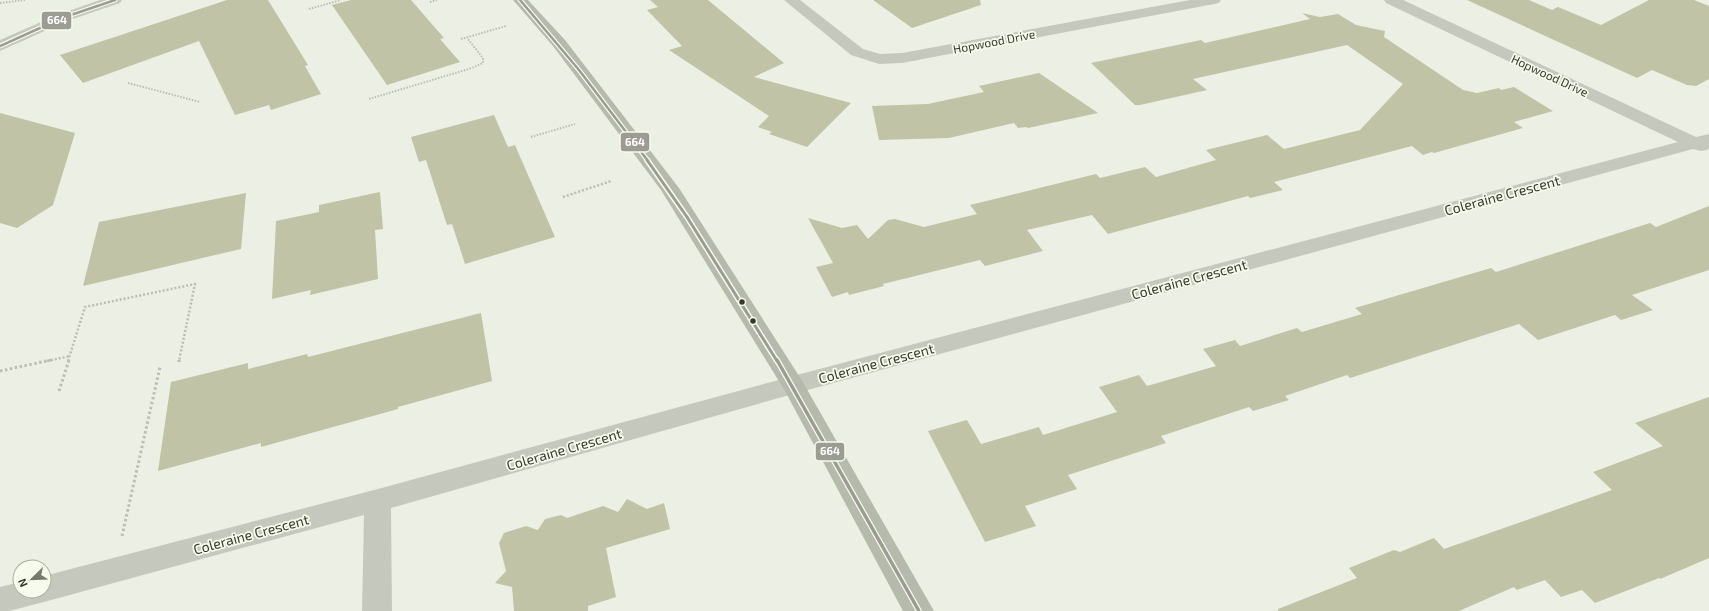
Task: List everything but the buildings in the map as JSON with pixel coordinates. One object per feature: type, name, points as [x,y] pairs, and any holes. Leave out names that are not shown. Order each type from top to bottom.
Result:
[{"type":"street","points":[[0,46],[62,18],[115,0]]},
{"type":"street","points":[[520,0],[559,43],[669,188],[793,385],[918,611]]},
{"type":"street","name":"Hopwood Drive","points":[[790,0],[857,52],[879,59],[902,58],[1214,0]]},
{"type":"street","name":"Hopwood Drive","points":[[1391,0],[1704,144]]},
{"type":"street","name":"Coleraine Crescent","points":[[52,586],[378,500],[793,385],[1704,144]]},
{"type":"street","points":[[377,611],[378,500]]},
{"type":"street","points":[[0,600],[12,597]]},
{"type":"path","points":[[0,3],[25,0]]},
{"type":"path","points":[[309,8],[341,0]]},
{"type":"path","points":[[430,2],[436,0]]},
{"type":"path","points":[[461,39],[506,26]]},
{"type":"path","points":[[369,99],[472,68],[483,63],[483,58],[467,38]]},
{"type":"path","points":[[128,83],[200,102]]},
{"type":"path","points":[[531,137],[575,124]]},
{"type":"path","points":[[563,197],[611,181]]},
{"type":"path","points":[[59,391],[85,307],[195,284],[179,362]]},
{"type":"path","points":[[0,371],[70,355]]},
{"type":"path","points":[[114,570],[160,367]]},
{"type":"transit line","name":"664","points":[[0,46],[62,18],[115,0]]},
{"type":"transit line","name":"664","points":[[520,0],[579,70],[635,142],[687,217],[737,294],[784,372],[919,611]]}]
